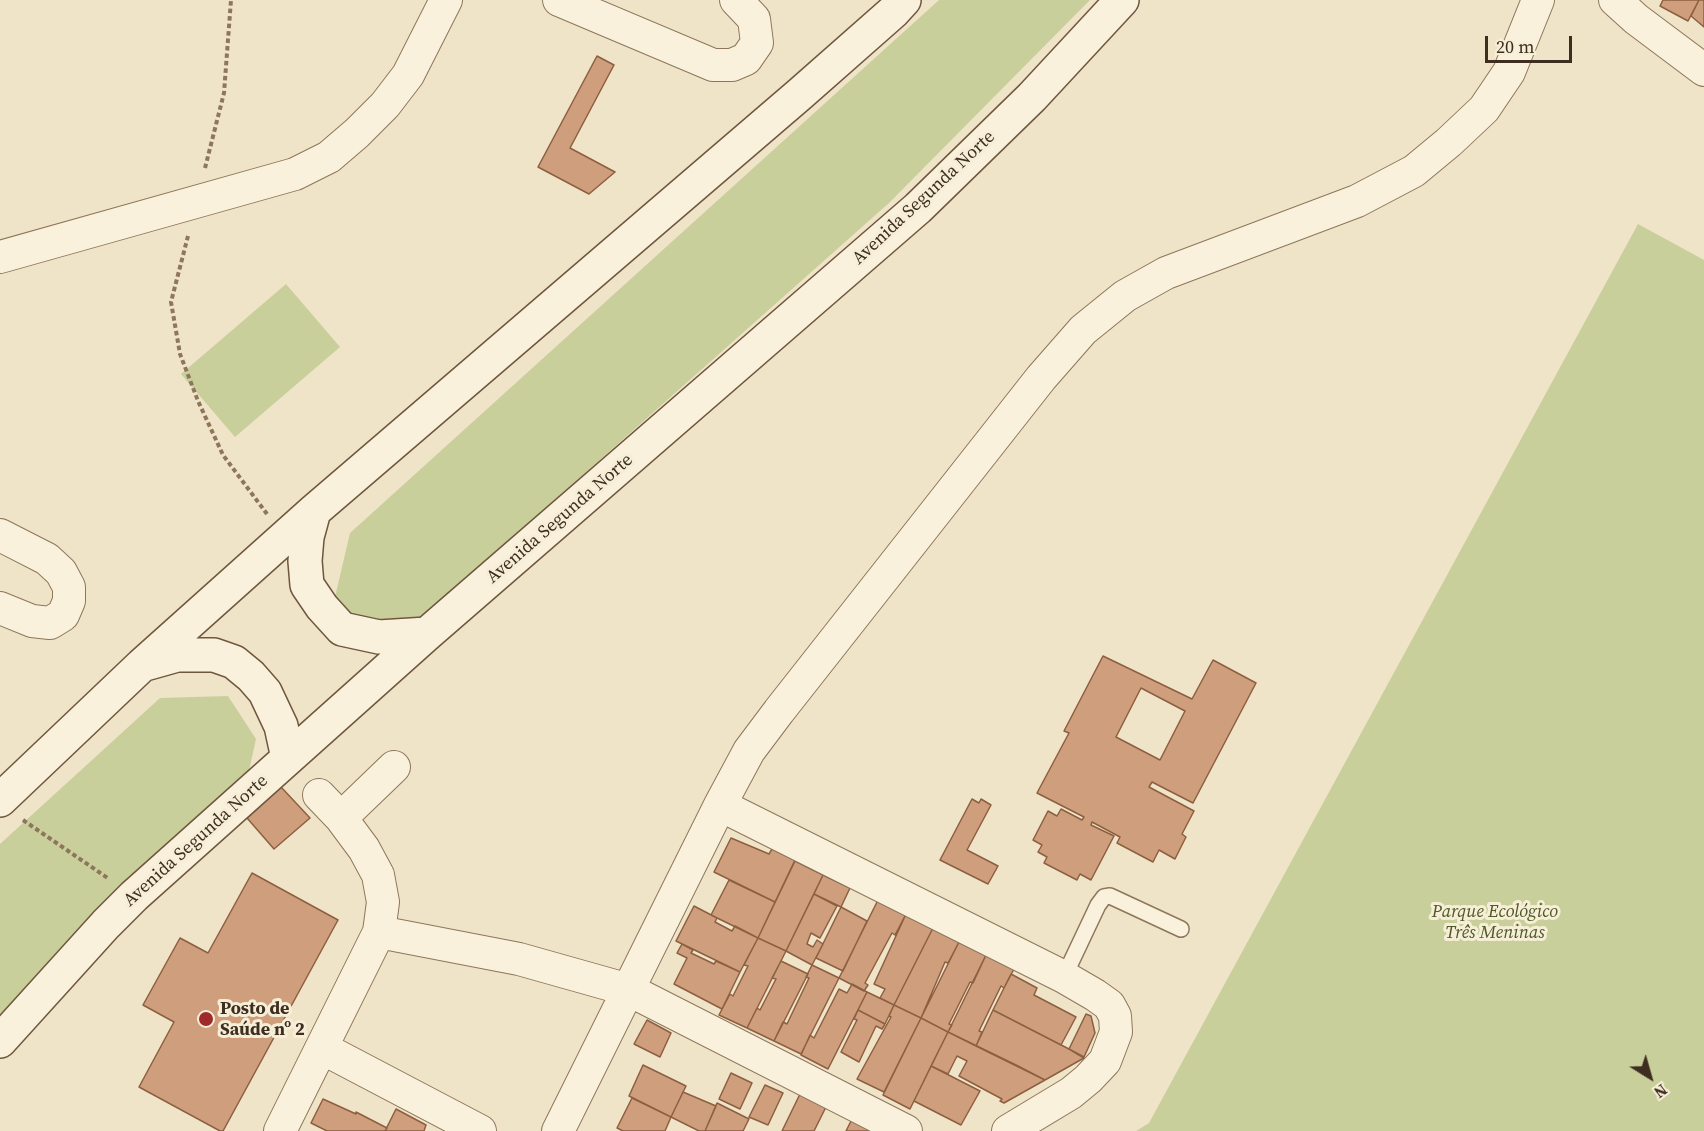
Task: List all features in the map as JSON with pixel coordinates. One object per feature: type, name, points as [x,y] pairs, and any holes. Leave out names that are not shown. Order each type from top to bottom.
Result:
[{"type":"main road","points":[[10,809],[142,665],[314,511],[800,94],[894,12],[904,0]]},
{"type":"main road","name":"Avenida Segunda Norte","points":[[0,1041],[134,896],[427,634],[918,208],[1032,98],[1122,0]]},
{"type":"main road","points":[[314,511],[307,537],[305,561],[307,585],[321,607],[342,629],[379,637],[427,634]]},
{"type":"main road","points":[[142,665],[177,655],[214,655],[234,662],[265,692],[278,719],[288,758]]},
{"type":"street","points":[[0,257],[295,174],[329,157],[385,105],[408,75],[446,0]]},
{"type":"street","points":[[559,0],[713,65],[732,65],[746,59],[757,43],[753,19],[736,0]]},
{"type":"street","points":[[558,1131],[720,805],[750,751],[1041,378],[1083,330],[1125,296],[1166,273],[1357,201],[1414,171],[1449,142],[1484,108],[1509,72],[1538,0]]},
{"type":"street","points":[[1615,0],[1636,19],[1704,70]]},
{"type":"street","points":[[0,535],[47,559],[61,572],[69,587],[69,601],[63,615],[50,623],[32,621],[0,608]]},
{"type":"street","points":[[341,818],[394,767]]},
{"type":"street","points":[[280,1131],[379,932],[383,902],[378,875],[363,849],[341,818],[319,795]]},
{"type":"street","points":[[720,805],[1064,977],[1109,1005],[1115,1016],[1116,1032],[1105,1061],[1071,1093],[1008,1131]]},
{"type":"street","points":[[379,932],[519,958],[629,990],[906,1131]]},
{"type":"street","points":[[322,1048],[480,1131]]},
{"type":"lane","points":[[1064,977],[1104,897],[1110,896],[1181,928]]},
{"type":"path","points":[[231,0],[224,93],[171,302],[180,354],[198,401],[223,455],[284,538]]},
{"type":"path","points":[[10,809],[134,896]]},
{"type":"green space","points":[[939,0],[1090,0],[889,203],[414,625],[359,623],[335,597],[350,533]]},
{"type":"green space","name":"Parque Ecológico Três Meninas","points":[[1638,224],[1704,260],[1704,1131],[1136,1131],[1149,1123]]},
{"type":"green space","points":[[286,284],[340,347],[235,437],[181,374]]},
{"type":"green space","points":[[228,696],[256,739],[243,798],[0,1034],[0,844],[160,698]]},
{"type":"building","points":[[1663,0],[1699,0],[1688,21],[1660,6]]},
{"type":"building","points":[[1699,0],[1704,0],[1704,27],[1691,16]]},
{"type":"building","points":[[597,56],[614,65],[570,148],[615,172],[589,194],[538,167]]},
{"type":"building","points":[[1103,656],[1192,699],[1213,660],[1256,683],[1193,803],[1152,782],[1149,787],[1194,811],[1182,834],[1186,837],[1175,859],[1159,850],[1153,862],[1117,843],[1120,837],[1092,822],[1091,825],[1114,836],[1091,880],[1080,874],[1077,880],[1044,863],[1047,857],[1038,852],[1042,845],[1033,840],[1048,811],[1057,816],[1061,809],[1082,820],[1084,817],[1037,793],[1069,733],[1064,731]],"holes":[[[1141,688],[1185,711],[1160,760],[1116,737]]]},
{"type":"building","points":[[281,787],[310,818],[274,849],[247,818]]},
{"type":"building","points":[[972,799],[979,803],[981,799],[991,805],[967,850],[998,866],[988,884],[940,860]]},
{"type":"building","points":[[731,838],[769,854],[772,849],[795,860],[775,902],[714,872]]},
{"type":"building","points":[[795,861],[823,875],[786,951],[758,938]]},
{"type":"building","points":[[252,873],[338,920],[223,1131],[220,1131],[139,1087],[174,1022],[143,1005],[180,938],[208,953]]},
{"type":"building","points":[[823,875],[850,888],[841,907],[814,894]]},
{"type":"building","points":[[729,880],[775,902],[758,938],[711,915]]},
{"type":"building","points":[[814,894],[837,906],[820,938],[811,933],[807,944],[813,947],[817,940],[823,944],[812,965],[786,951]]},
{"type":"building","points":[[878,900],[906,914],[895,935],[892,933],[865,983],[868,985],[864,991],[839,978]]},
{"type":"building","points":[[694,906],[717,918],[715,922],[732,931],[735,926],[758,938],[740,972],[676,941]]},
{"type":"building","points":[[841,907],[867,921],[843,971],[816,958]]},
{"type":"building","points":[[906,914],[933,928],[894,1005],[880,998],[885,989],[874,984]]},
{"type":"building","points":[[933,928],[959,942],[948,963],[945,962],[921,1018],[894,1005]]},
{"type":"building","points":[[758,938],[786,951],[747,1028],[719,1015],[730,994],[733,996],[748,966],[744,965]]},
{"type":"building","points":[[959,942],[986,955],[949,1024],[952,1025],[948,1032],[921,1018]]},
{"type":"building","points":[[682,944],[693,950],[691,953],[714,964],[716,961],[740,972],[722,1009],[674,984],[687,958],[677,953]]},
{"type":"building","points":[[986,955],[1014,969],[1004,988],[1001,986],[979,1031],[982,1032],[976,1046],[948,1032]]},
{"type":"building","points":[[781,961],[808,974],[774,1041],[747,1028],[757,1008],[760,1010],[776,979],[772,978]]},
{"type":"building","points":[[812,965],[839,978],[801,1054],[774,1041],[783,1022],[787,1024],[809,978],[806,977]]},
{"type":"building","points":[[1011,974],[1037,988],[1034,995],[1076,1017],[1061,1045],[993,1010]]},
{"type":"building","points":[[852,984],[867,992],[828,1069],[801,1055],[810,1035],[814,1038],[839,989],[847,993]]},
{"type":"building","points":[[867,992],[894,1005],[885,1024],[858,1010]]},
{"type":"building","points":[[894,1005],[921,1018],[884,1092],[857,1079],[891,1017],[889,1016]]},
{"type":"building","points":[[858,1010],[885,1024],[882,1029],[876,1026],[859,1062],[841,1052],[857,1020],[854,1019]]},
{"type":"building","points":[[993,1010],[1084,1058],[1045,1080],[976,1046]]},
{"type":"building","points":[[1086,1014],[1091,1016],[1095,1033],[1084,1057],[1069,1049]]},
{"type":"building","points":[[921,1018],[948,1032],[910,1109],[883,1095]]},
{"type":"building","points":[[647,1020],[671,1033],[660,1057],[634,1044]]},
{"type":"building","points":[[948,1032],[1045,1080],[1004,1103],[1000,1101],[1002,1099],[959,1076],[967,1061],[957,1056],[948,1074],[931,1066]]},
{"type":"building","points":[[643,1065],[686,1086],[671,1117],[629,1096]]},
{"type":"building","points":[[931,1066],[980,1091],[961,1125],[914,1101]]},
{"type":"building","points":[[731,1073],[752,1083],[740,1109],[719,1099]]},
{"type":"building","points":[[765,1085],[783,1093],[768,1125],[749,1117]]},
{"type":"building","points":[[683,1092],[716,1106],[705,1131],[699,1131],[671,1117]]},
{"type":"building","points":[[800,1094],[826,1107],[814,1131],[782,1131]]},
{"type":"building","points":[[632,1098],[671,1117],[665,1131],[623,1131],[617,1128]]},
{"type":"building","points":[[323,1099],[387,1128],[385,1131],[327,1131],[311,1123]]},
{"type":"building","points":[[717,1103],[749,1119],[743,1131],[705,1131]]},
{"type":"building","points":[[396,1109],[426,1125],[424,1131],[385,1131]]},
{"type":"building","points":[[852,1119],[876,1131],[846,1131]]},
{"type":"place","name":"Posto de Saúde nº 2","points":[[206,1019]]}]
